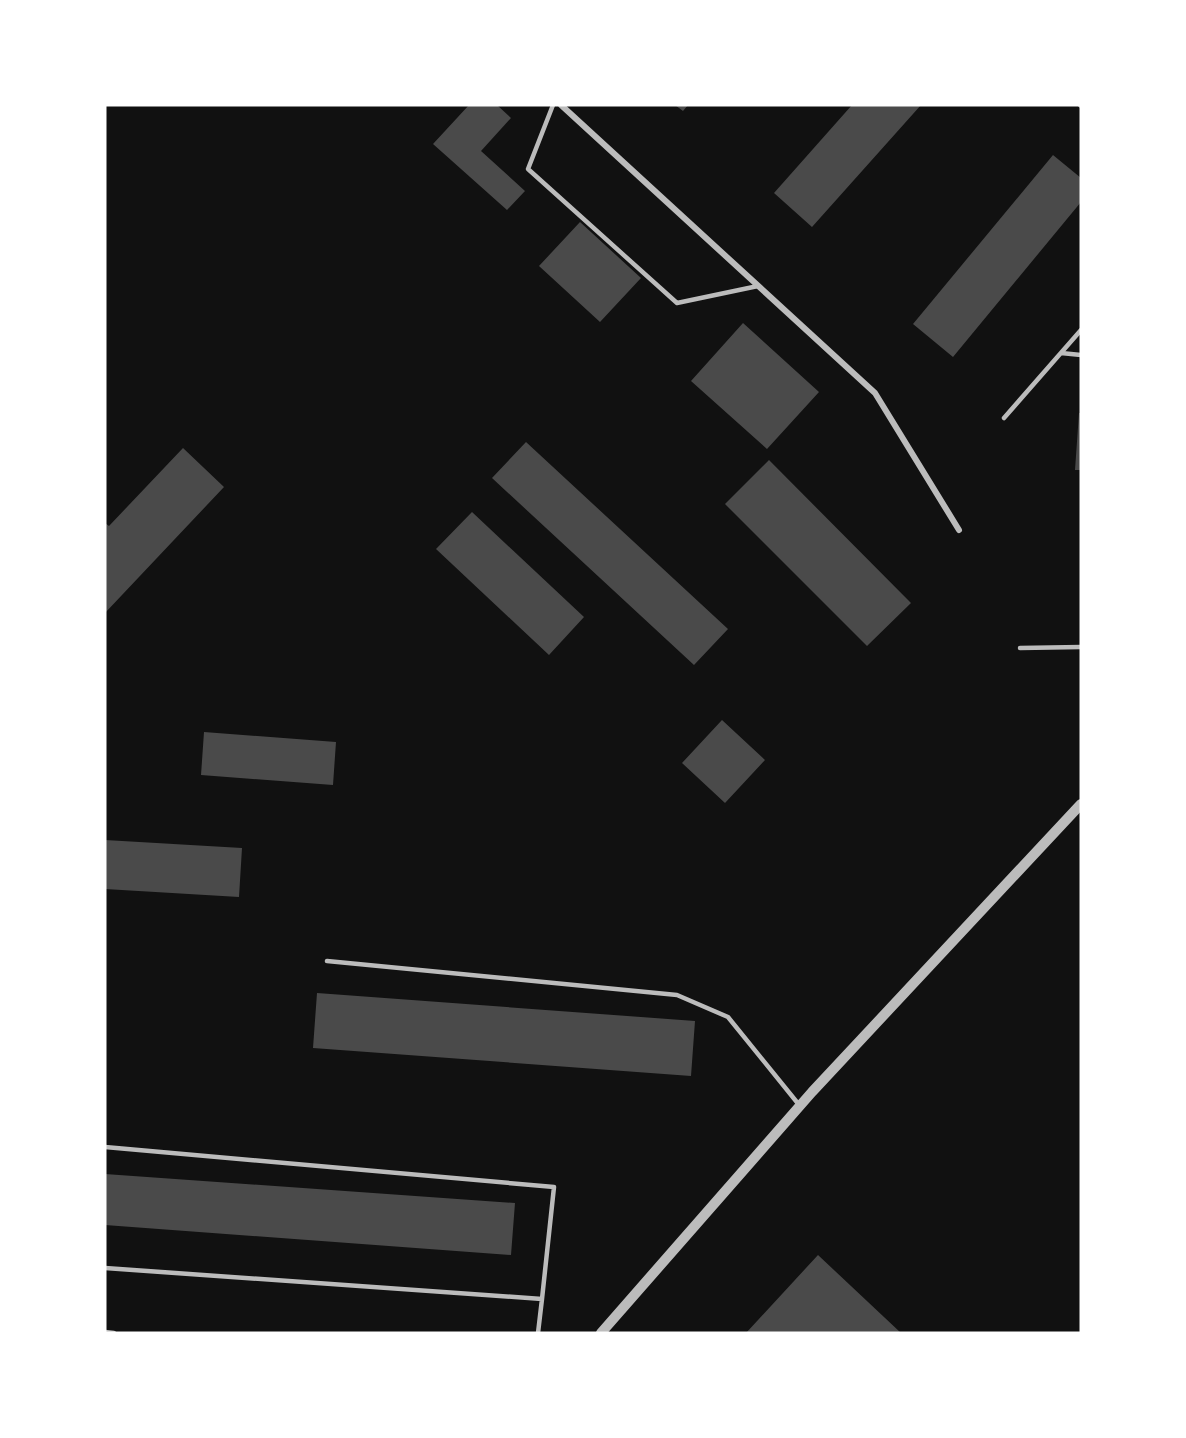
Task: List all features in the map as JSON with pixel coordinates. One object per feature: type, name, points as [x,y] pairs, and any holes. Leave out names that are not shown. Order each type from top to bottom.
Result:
[{"type":"street","points":[[561,105],[875,393],[959,530]]},
{"type":"street","points":[[601,1333],[800,1106],[1081,804]]},
{"type":"lane","points":[[553,105],[528,169],[677,303],[758,286]]},
{"type":"lane","points":[[1004,418],[1081,330]]},
{"type":"lane","points":[[1061,353],[1081,355]]},
{"type":"lane","points":[[1020,648],[1081,647]]},
{"type":"lane","points":[[327,961],[677,995],[728,1017],[800,1106]]},
{"type":"lane","points":[[105,1147],[554,1187],[538,1333]]},
{"type":"lane","points":[[105,1268],[542,1299]]},
{"type":"lane","points":[[105,1332],[114,1333]]},
{"type":"building","points":[[469,105],[497,105],[511,118],[481,151],[525,191],[507,210],[433,144]]},
{"type":"building","points":[[675,105],[688,105],[683,111]]},
{"type":"building","points":[[852,105],[921,105],[812,227],[774,193]]},
{"type":"building","points":[[1053,155],[1081,178],[1081,202],[953,357],[913,324]]},
{"type":"building","points":[[580,222],[641,278],[600,322],[539,266]]},
{"type":"building","points":[[743,323],[819,392],[767,449],[691,381]]},
{"type":"building","points":[[1079,413],[1081,413],[1081,470],[1075,470]]},
{"type":"building","points":[[526,442],[728,629],[694,665],[492,478]]},
{"type":"building","points":[[183,448],[224,487],[105,613],[105,523],[109,526]]},
{"type":"building","points":[[769,460],[911,603],[867,646],[725,504]]},
{"type":"building","points":[[472,512],[584,617],[549,655],[436,549]]},
{"type":"building","points":[[722,720],[765,760],[725,803],[682,763]]},
{"type":"building","points":[[204,732],[336,742],[333,785],[201,775]]},
{"type":"building","points":[[105,840],[242,848],[239,897],[105,889]]},
{"type":"building","points":[[317,993],[695,1021],[691,1076],[313,1048]]},
{"type":"building","points":[[105,1174],[515,1203],[511,1255],[105,1225]]},
{"type":"building","points":[[818,1255],[901,1333],[746,1333]]}]
